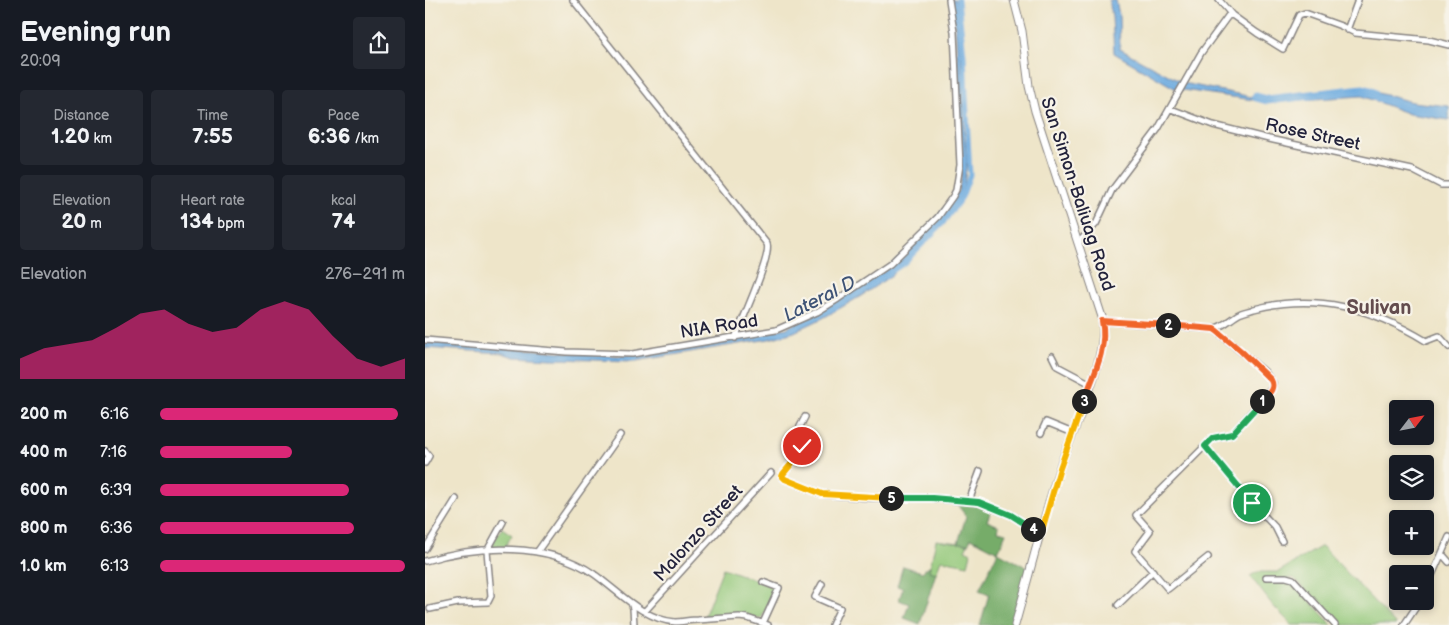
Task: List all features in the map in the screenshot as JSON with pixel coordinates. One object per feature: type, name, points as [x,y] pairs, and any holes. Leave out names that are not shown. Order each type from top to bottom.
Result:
[{"type":"main road","name":"San Simon-Baliuag Road","points":[[1015,0],[1023,31],[1029,86],[1035,111],[1078,243],[1102,321],[1104,335],[1091,384],[1060,468],[1015,625]]},
{"type":"street","points":[[573,0],[767,244],[769,249],[765,263],[735,338]]},
{"type":"street","name":"NIA Road","points":[[425,340],[566,352],[624,354],[735,338],[776,330],[817,312],[839,299],[890,264],[938,217],[953,196],[959,180],[960,165],[954,32],[949,0]]},
{"type":"street","points":[[1219,0],[1232,15],[1283,49],[1299,15],[1302,13],[1309,14],[1355,33],[1429,40],[1449,45]]},
{"type":"street","points":[[1347,30],[1358,0]]},
{"type":"street","points":[[1078,243],[1096,224],[1112,190],[1153,138],[1201,53],[1228,16],[1232,15]]},
{"type":"street","name":"Rose Street","points":[[1171,109],[1196,120],[1241,132],[1412,170],[1441,185],[1449,185]]},
{"type":"street","points":[[1102,321],[1214,329],[1220,328],[1240,314],[1253,310],[1274,305],[1305,302],[1356,309],[1376,316],[1426,341],[1439,336],[1449,347]]},
{"type":"street","points":[[1208,558],[1168,589],[1135,551],[1150,530],[1136,515],[1213,438],[1232,434],[1273,386],[1265,372],[1214,329]]},
{"type":"street","points":[[1052,356],[1057,366],[1091,384]]},
{"type":"street","points":[[805,417],[794,438],[802,446],[803,450],[783,474],[782,476],[785,479],[822,494],[871,498],[932,498],[979,502],[1007,513],[1041,534]]},
{"type":"street","points":[[1041,433],[1046,422],[1073,433]]},
{"type":"street","points":[[537,552],[620,435]]},
{"type":"street","points":[[1205,446],[1252,503],[1275,527],[1282,541]]},
{"type":"street","points":[[425,452],[429,456],[425,463]]},
{"type":"street","points":[[969,502],[980,471]]},
{"type":"street","name":"Malonzo Street","points":[[645,611],[771,473]]},
{"type":"street","points":[[425,549],[456,499]]},
{"type":"street","points":[[430,609],[458,603],[488,602],[491,596],[487,551],[503,522]]},
{"type":"street","points":[[1434,571],[1449,537]]},
{"type":"street","points":[[425,561],[441,556],[487,551],[515,550],[555,556],[575,563],[592,573],[645,611],[675,622],[739,617],[765,624],[779,588],[763,582]]},
{"type":"street","points":[[1442,554],[1449,562]]},
{"type":"street","points":[[1118,605],[1153,571]]},
{"type":"street","points":[[1266,577],[1293,579],[1335,625]]},
{"type":"street","points":[[821,584],[815,597],[840,608],[833,625]]},
{"type":"street","points":[[631,602],[633,625]]},
{"type":"street","points":[[1405,625],[1414,610]]},
{"type":"green space","points":[[960,502],[979,504],[992,508],[987,521],[999,526],[998,531],[1006,533],[998,552],[971,538],[968,544],[958,543],[966,516],[959,507]]},
{"type":"green space","points":[[502,528],[512,535],[505,547],[489,548]]},
{"type":"green space","points":[[936,540],[968,544],[965,550],[971,553],[968,565],[941,560],[936,573],[929,571]]},
{"type":"green space","points":[[1322,546],[1396,625],[1338,625],[1294,578],[1286,579],[1292,581],[1332,625],[1292,625],[1274,607],[1250,576],[1257,572],[1278,572]]},
{"type":"green space","points":[[998,552],[1028,568],[1011,625],[980,625],[989,594],[979,590]]},
{"type":"green space","points":[[930,565],[929,571],[936,573],[920,624],[904,618],[909,604],[899,600],[903,588],[897,586],[903,566],[922,572]]},
{"type":"green space","points":[[723,568],[777,588],[761,619],[741,615],[704,617]]},
{"type":"water","name":"Lateral D","points":[[951,0],[956,0],[961,43],[967,161],[961,195],[943,221],[900,264],[892,275],[861,296],[794,332],[769,339],[636,361],[514,357],[502,353],[425,348],[425,342],[620,356],[787,328],[884,271],[921,236],[958,191],[961,180],[956,36]]},
{"type":"water","points":[[1109,0],[1116,0],[1119,15],[1120,49],[1183,83],[1267,100],[1363,89],[1412,102],[1449,106],[1449,120],[1409,114],[1362,96],[1267,102],[1176,89],[1114,53]]},
{"type":"waterway","name":"Lateral D","points":[[894,270],[904,263],[943,223],[962,197],[970,175],[964,55],[958,0]]},
{"type":"waterway","points":[[1256,97],[1267,100],[1363,89],[1374,93]]},
{"type":"district","name":"Sulivan","points":[[1379,307]]},
{"type":"route","points":[[802,446],[803,450],[782,476],[785,479],[822,494],[871,498],[932,498],[979,502],[1011,515],[1041,534],[1060,468],[1096,370],[1104,335],[1102,321],[1214,329],[1265,372],[1273,383],[1272,388],[1232,434],[1213,438],[1205,446],[1252,503]]}]
